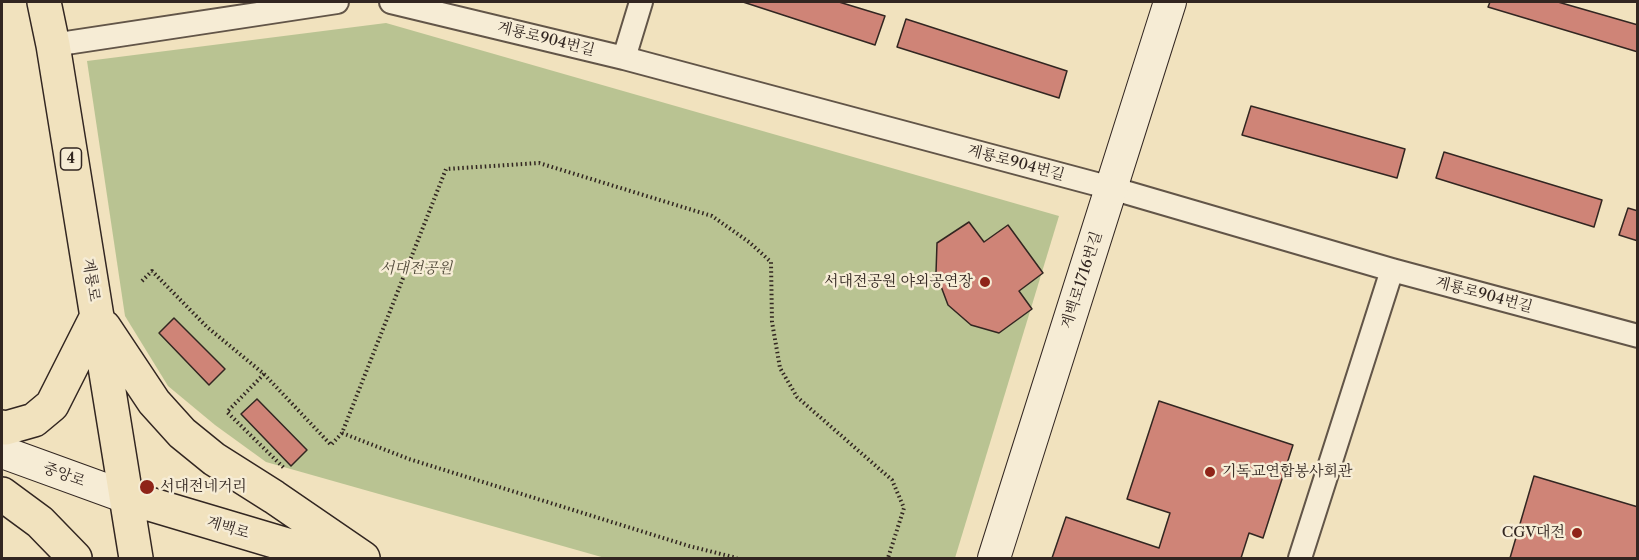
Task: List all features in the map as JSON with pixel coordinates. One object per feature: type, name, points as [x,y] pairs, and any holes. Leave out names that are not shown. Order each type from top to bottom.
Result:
[{"type":"main road","name":"계룡로","points":[[44,2],[53,45],[136,558]]},
{"type":"main road","name":"계백로1716번길","points":[[994,558],[1170,2]]},
{"type":"main road","points":[[2,427],[6,428],[34,420],[52,405],[97,316],[154,402],[182,433],[214,459],[363,558]]},
{"type":"main road","name":"중앙로","points":[[2,453],[126,497]]},
{"type":"main road","points":[[2,494],[39,522],[75,558]]},
{"type":"main road","name":"계백로","points":[[126,497],[331,558]]},
{"type":"street","points":[[53,45],[337,2]]},
{"type":"street","name":"계룡로904번길","points":[[391,2],[624,58],[1111,188],[1392,270],[1638,336]]},
{"type":"street","points":[[624,58],[641,2]]},
{"type":"street","points":[[1300,558],[1392,270]]},
{"type":"path","points":[[142,281],[152,272],[207,327],[264,375],[331,445],[342,433],[446,169],[539,163],[712,216],[749,242],[771,262],[772,322],[780,368],[797,397],[892,480],[904,508],[888,558]]},
{"type":"path","points":[[264,375],[227,412],[289,472]]},
{"type":"path","points":[[342,433],[420,462],[689,546],[737,558]]},
{"type":"green space","name":"서대전공원","points":[[386,23],[1059,216],[955,558],[605,558],[266,462],[215,425],[168,386],[125,316],[87,61]]},
{"type":"building","points":[[743,2],[839,2],[885,16],[875,45]]},
{"type":"building","points":[[1490,2],[1558,2],[1638,25],[1638,52],[1488,7]]},
{"type":"building","points":[[906,19],[1067,71],[1059,98],[897,47]]},
{"type":"building","points":[[1251,106],[1405,149],[1397,178],[1242,135]]},
{"type":"building","points":[[1444,152],[1602,200],[1594,227],[1436,178]]},
{"type":"building","points":[[1628,208],[1638,211],[1638,241],[1619,235]]},
{"type":"building","name":"서대전공원 야외공연장","points":[[969,222],[984,242],[1008,225],[1043,273],[1019,291],[1032,309],[999,333],[971,325],[948,305],[936,273],[937,243]]},
{"type":"building","points":[[174,318],[225,369],[209,385],[159,333]]},
{"type":"building","points":[[257,399],[307,450],[291,466],[241,414]]},
{"type":"building","name":"기독교연합봉사회관","points":[[1159,401],[1293,445],[1263,538],[1249,533],[1241,558],[1052,558],[1066,517],[1159,548],[1170,513],[1127,499]]},
{"type":"building","name":"CGV대전","points":[[1534,476],[1638,507],[1638,558],[1510,558]]},
{"type":"place","name":"서대전공원 야외공연장","points":[[985,282]]},
{"type":"place","name":"기독교연합봉사회관","points":[[1210,472]]},
{"type":"place","name":"서대전네거리","points":[[147,487]]},
{"type":"place","name":"CGV대전","points":[[1577,533]]}]
